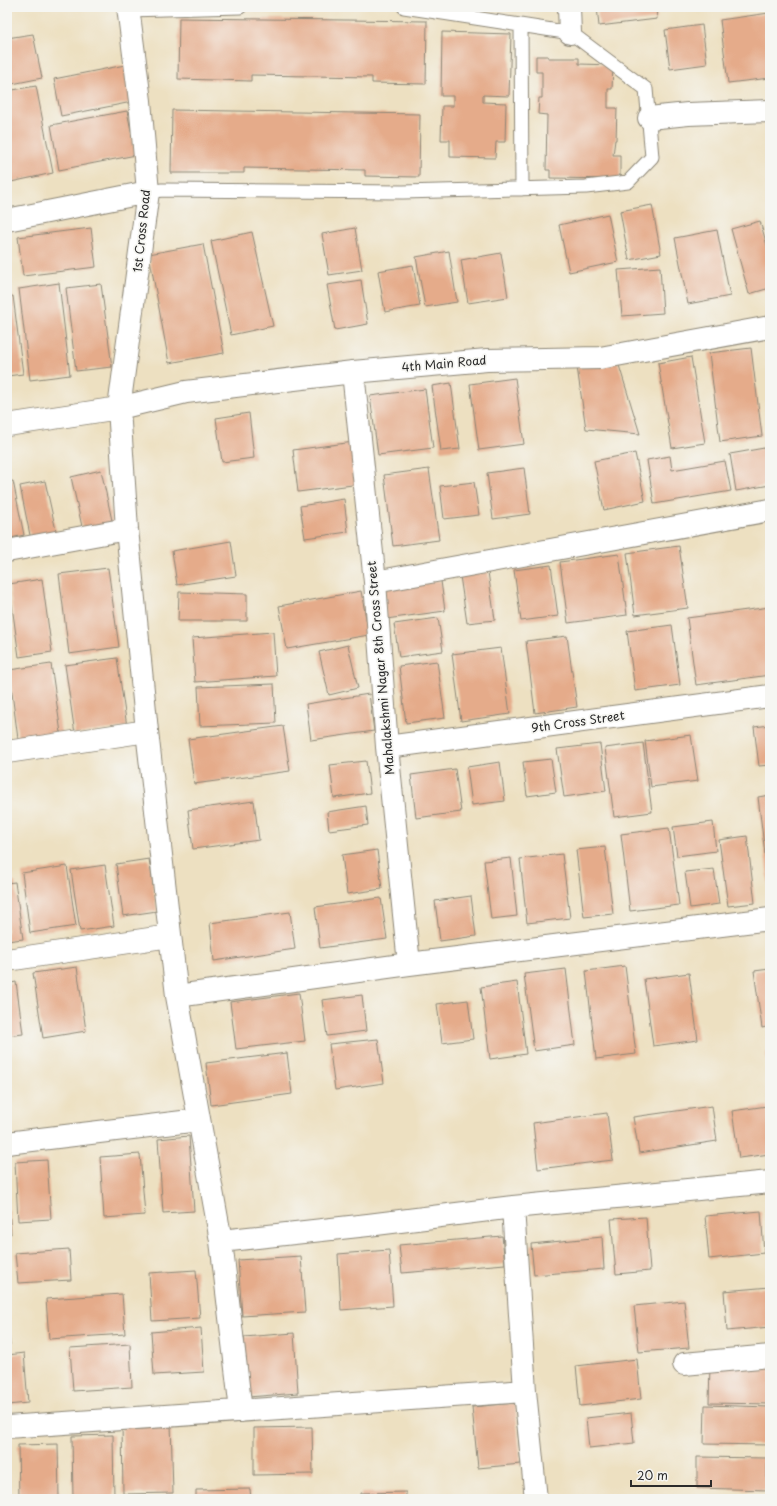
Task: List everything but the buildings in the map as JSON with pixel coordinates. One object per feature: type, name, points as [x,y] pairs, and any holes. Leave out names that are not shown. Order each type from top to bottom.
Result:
[{"type":"street","points":[[569,7],[570,33]]},
{"type":"street","name":"1st Cross Road","points":[[128,8],[140,101],[148,192],[119,408],[127,529],[147,731],[177,996],[221,1241],[241,1411]]},
{"type":"street","points":[[649,118],[688,114],[770,111]]},
{"type":"street","points":[[7,220],[148,192]]},
{"type":"street","name":"4th Main Road","points":[[7,425],[119,408],[186,392],[353,372],[487,360],[600,358],[770,327]]},
{"type":"street","name":"Mahalakshmi Nagar 8th Cross Street","points":[[353,372],[375,582],[387,747],[409,964]]},
{"type":"street","points":[[375,582],[770,510]]},
{"type":"street","points":[[7,551],[127,529]]},
{"type":"street","name":"9th Cross Street","points":[[387,747],[770,696]]},
{"type":"street","points":[[7,752],[147,731]]},
{"type":"street","points":[[177,996],[409,964],[770,918]]},
{"type":"street","points":[[7,960],[170,936]]},
{"type":"street","points":[[7,1142],[199,1120]]},
{"type":"street","points":[[221,1241],[513,1207],[770,1182]]},
{"type":"street","points":[[513,1207],[525,1392],[536,1499]]},
{"type":"street","points":[[684,1364],[770,1356]]},
{"type":"street","points":[[7,1427],[525,1392]]},
{"type":"lane","points":[[128,8],[240,7]]},
{"type":"lane","points":[[148,192],[162,190],[403,192],[586,187],[628,182],[652,157],[646,89],[570,33],[404,7]]},
{"type":"lane","points":[[521,25],[522,188]]}]
